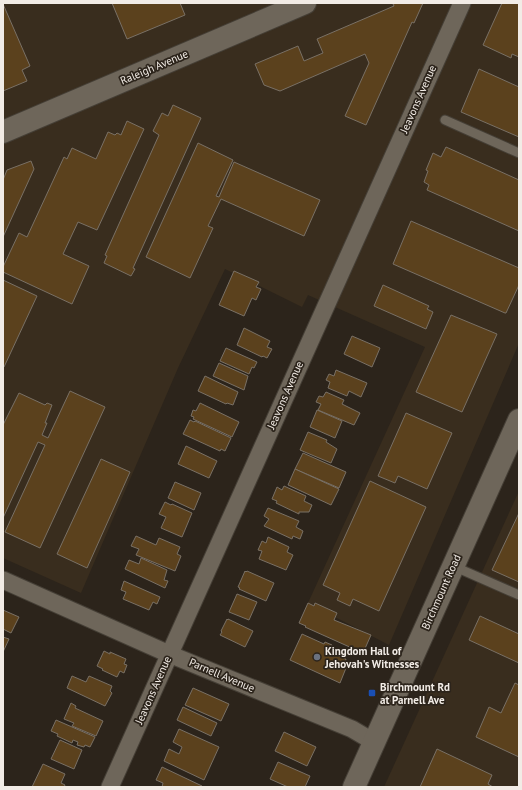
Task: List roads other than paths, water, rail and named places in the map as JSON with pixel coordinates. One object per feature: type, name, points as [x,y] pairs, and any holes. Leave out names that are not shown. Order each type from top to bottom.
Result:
[{"type":"main road","name":"Raleigh Avenue","points":[[3,132],[305,3]]},
{"type":"main road","name":"Birchmount Road","points":[[354,787],[453,566],[517,430]]},
{"type":"street","name":"Jeavons Avenue","points":[[110,787],[462,3]]},
{"type":"street","name":"Parnell Avenue","points":[[3,580],[169,654],[352,729],[374,742]]},
{"type":"lane","points":[[445,120],[519,153]]},
{"type":"lane","points":[[453,566],[519,595]]},
{"type":"place","name":"Kingdom Hall of Jehovah's Witnesses","points":[[317,657]]},
{"type":"place","name":"Birchmount Rd at Parnell Ave","points":[[372,693]]}]
